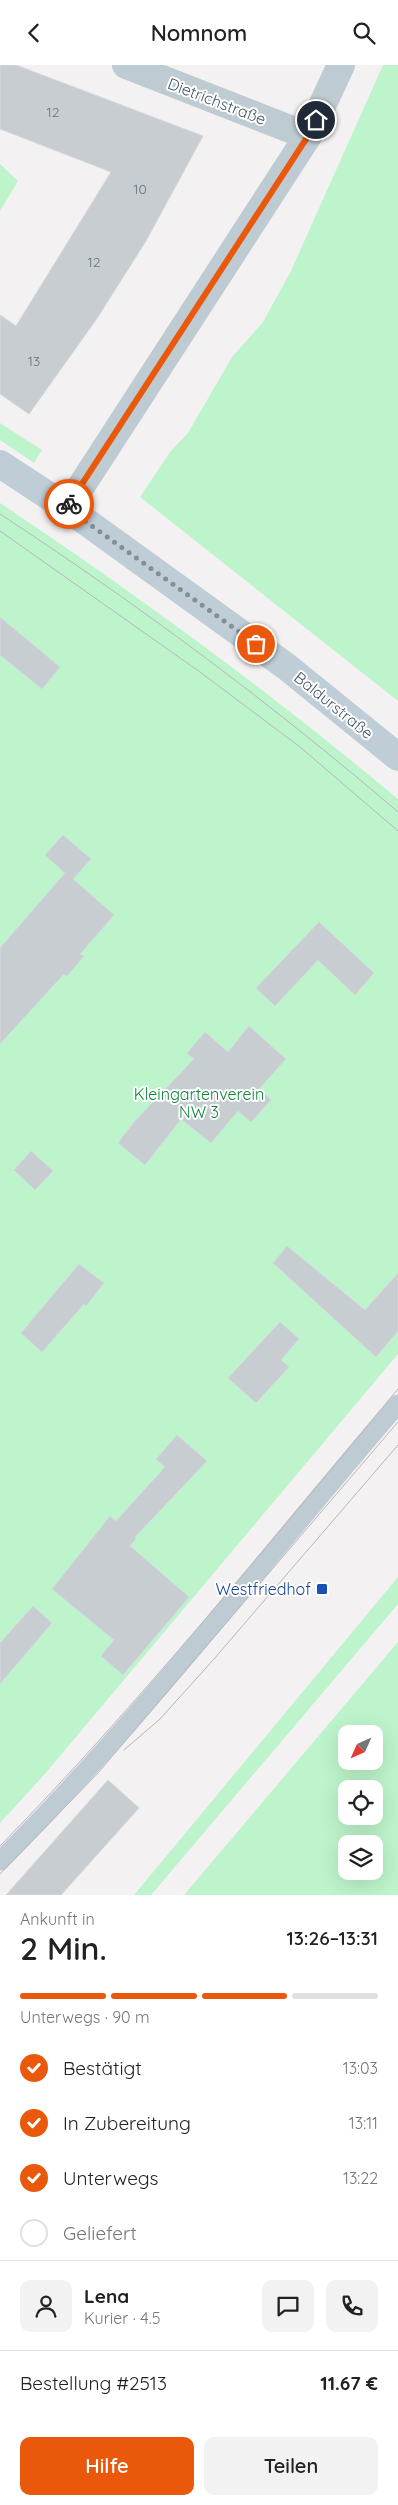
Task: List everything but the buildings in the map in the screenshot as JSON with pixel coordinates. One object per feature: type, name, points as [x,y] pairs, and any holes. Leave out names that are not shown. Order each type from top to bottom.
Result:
[{"type":"street","name":"Dietrichstraße","points":[[126,65],[308,136]]},
{"type":"street","points":[[67,508],[308,136],[341,65]]},
{"type":"street","name":"Baldurstraße","points":[[0,464],[67,508],[287,667],[398,757]]},
{"type":"lane","points":[[0,1861],[52,1809],[131,1721],[398,1403]]},
{"type":"green space","points":[[383,65],[398,65],[398,701],[140,497],[170,452],[188,433],[232,357],[263,322],[291,271]]},
{"type":"green space","points":[[0,164],[18,181],[0,211]]},
{"type":"green space","points":[[0,423],[42,450],[34,463],[0,440]]},
{"type":"green space","name":"Kleingartenverein NW 3","points":[[0,503],[103,573],[253,683],[398,799],[398,1354],[44,1775],[0,1823]]},
{"type":"green space","points":[[398,1577],[398,1604],[151,1895],[134,1895]]},
{"type":"green space","points":[[398,1642],[398,1895],[184,1895]]},
{"type":"tram line","points":[[0,514],[103,584],[204,657],[302,733],[398,812]]},
{"type":"tram line","points":[[0,531],[200,672],[300,747],[398,831]]},
{"type":"tram line","points":[[0,1846],[154,1679],[398,1389]]},
{"type":"tram line","points":[[0,1874],[98,1773],[398,1422]]},
{"type":"tram line","points":[[124,1750],[160,1719],[214,1659],[398,1445]]},
{"type":"way so far","points":[[69,504],[67,508],[256,644]]},
{"type":"place","name":"Westfriedhof","points":[[322,1589]]},
{"type":"route","points":[[69,504],[308,136],[316,120]]}]
